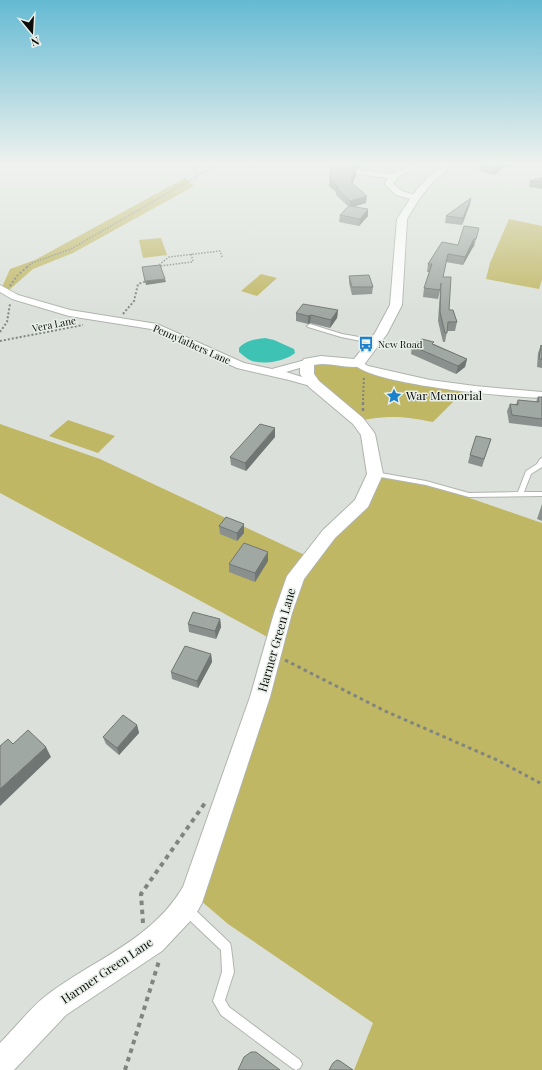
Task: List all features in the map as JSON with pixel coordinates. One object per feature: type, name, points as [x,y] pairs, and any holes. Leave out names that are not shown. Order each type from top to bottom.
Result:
[{"type":"street","points":[[361,365],[376,342],[396,305],[400,233],[402,219],[405,214]]},
{"type":"street","name":"Pennyfathers Lane","points":[[3,290],[15,296],[69,313],[152,326],[241,366],[314,384]]},
{"type":"street","points":[[273,373],[323,359],[361,365],[411,380],[456,388],[542,396]]},
{"type":"street","points":[[309,362],[307,365],[307,374],[314,384],[363,427],[368,434],[375,474]]},
{"type":"street","name":"Harmer Green Lane","points":[[0,1064],[56,1005],[149,945],[185,908],[193,894],[260,697],[283,613],[296,576],[329,534],[362,503],[375,474]]},
{"type":"lane","points":[[310,326],[341,336],[376,342]]},
{"type":"lane","points":[[520,495],[528,473],[540,465],[542,460]]},
{"type":"lane","points":[[375,474],[426,483],[469,495],[542,494]]},
{"type":"lane","points":[[185,908],[226,947],[228,972],[219,1001],[225,1011],[296,1064]]},
{"type":"path","points":[[0,332],[4,329],[9,316],[10,298],[3,290],[17,276],[32,263],[71,249],[131,214]]},
{"type":"path","points":[[191,254],[193,261],[160,266],[160,262],[169,257],[191,254],[220,251],[222,257]]},
{"type":"path","points":[[114,320],[134,301],[138,284],[152,278]]},
{"type":"path","name":"Vera Lane","points":[[0,341],[114,320]]},
{"type":"path","points":[[361,365],[363,427]]},
{"type":"path","points":[[271,654],[316,675],[385,711],[497,760],[542,784]]},
{"type":"path","points":[[125,1070],[160,957],[149,945],[141,894],[210,796]]},
{"type":"shaded area","points":[[119,214],[144,214],[73,253],[33,269],[9,290],[2,287],[10,269],[35,260]]},
{"type":"shaded area","points":[[509,219],[542,226],[542,280],[539,289],[486,279],[490,263]]},
{"type":"shaded area","points":[[161,238],[167,255],[143,258],[139,240]]},
{"type":"shaded area","points":[[261,274],[277,278],[257,296],[241,291]]},
{"type":"shaded area","points":[[323,359],[463,389],[462,393],[433,422],[413,418],[396,417],[358,421],[314,384],[307,365]]},
{"type":"shaded area","points":[[68,420],[115,436],[98,453],[49,436]]},
{"type":"shaded area","points":[[0,424],[100,459],[309,557],[375,474],[426,483],[542,523],[542,1070],[354,1070],[373,1023],[228,924],[193,894],[273,640],[0,493]]},
{"type":"water","points":[[265,338],[274,340],[294,349],[295,353],[281,360],[263,363],[252,361],[239,352],[239,348],[247,342]]},
{"type":"building","points":[[341,214],[364,214],[360,219],[340,215]]},
{"type":"building","points":[[449,214],[465,214],[463,218],[446,216]]},
{"type":"building","points":[[464,226],[479,228],[476,239],[474,239],[465,257],[448,254],[443,277],[451,277],[449,310],[453,310],[457,322],[448,322],[447,333],[445,333],[440,312],[441,283],[440,290],[424,288],[432,264],[428,264],[442,242],[458,245]]},
{"type":"building","points":[[160,265],[165,279],[145,281],[142,267]]},
{"type":"building","points":[[369,275],[373,287],[352,287],[349,276]]},
{"type":"building","points":[[303,304],[338,310],[331,320],[296,313]]},
{"type":"building","points":[[422,339],[434,342],[432,344],[467,359],[458,366],[412,346]]},
{"type":"building","points":[[541,345],[542,359],[539,359]]},
{"type":"building","points":[[538,397],[542,397],[542,419],[512,415],[510,404],[518,405],[518,400],[539,402]]},
{"type":"building","points":[[260,424],[275,428],[245,463],[230,457]]},
{"type":"building","points":[[476,436],[491,439],[484,459],[470,455]]},
{"type":"building","points":[[226,517],[244,524],[237,533],[219,526]]},
{"type":"building","points":[[244,543],[268,552],[255,573],[229,564]]},
{"type":"building","points":[[193,612],[220,619],[215,631],[188,624]]},
{"type":"building","points":[[185,646],[211,654],[197,681],[171,672]]},
{"type":"building","points":[[123,715],[137,725],[117,748],[103,737]]},
{"type":"building","points":[[28,730],[46,747],[0,789],[0,746],[8,739],[13,744]]},
{"type":"building","points":[[251,1052],[256,1052],[280,1070],[238,1070],[244,1057]]},
{"type":"building","points":[[337,1060],[353,1070],[329,1070],[333,1063]]},
{"type":"place","name":"New Road","points":[[366,344]]},
{"type":"place","name":"War Memorial","points":[[394,396]]}]
